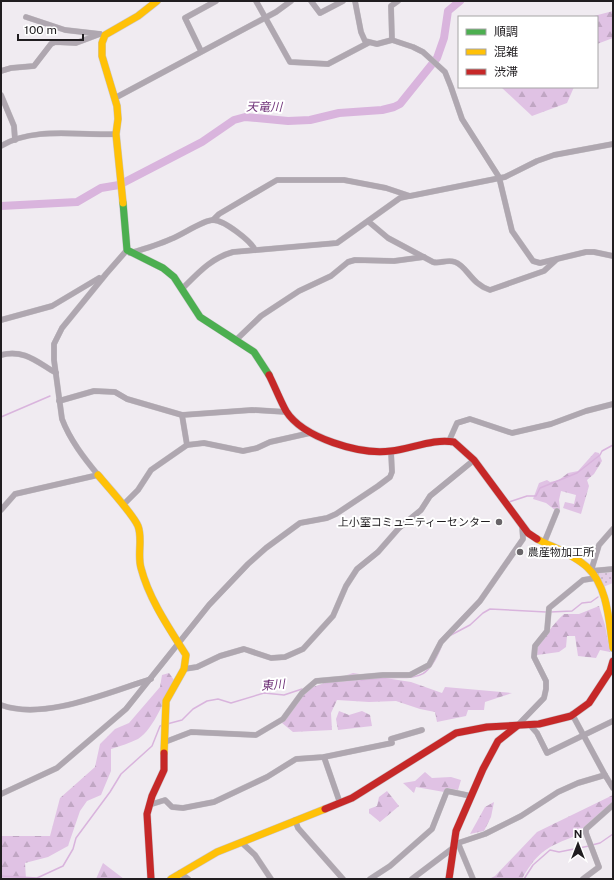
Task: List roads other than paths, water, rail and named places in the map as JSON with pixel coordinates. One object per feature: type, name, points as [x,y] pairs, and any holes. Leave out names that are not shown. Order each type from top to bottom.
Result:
[{"type":"street","points":[[1,71],[11,68],[34,66],[51,44],[55,42],[76,43],[103,35],[138,16],[157,1]]},
{"type":"street","points":[[201,51],[185,18],[216,1]]},
{"type":"street","points":[[256,1],[288,60],[294,64],[328,64],[368,43],[377,44],[392,40],[416,48],[428,56],[442,69],[451,87],[462,119],[499,177],[512,231],[523,249],[533,261],[540,263],[594,252],[613,256]]},
{"type":"street","points":[[115,98],[265,17],[291,1]]},
{"type":"street","points":[[311,1],[320,13],[343,1]]},
{"type":"street","points":[[356,1],[361,32],[368,43]]},
{"type":"street","points":[[392,40],[391,6],[398,1]]},
{"type":"street","points":[[26,17],[65,30],[103,35]]},
{"type":"street","points":[[103,35],[102,56],[115,98],[118,119],[116,134],[129,252]]},
{"type":"street","points":[[1,95],[14,126],[15,140]]},
{"type":"street","points":[[1,146],[15,140],[45,134],[116,134]]},
{"type":"street","points":[[182,289],[209,263],[222,255],[233,252],[337,243],[370,222],[400,198],[505,177],[537,161],[554,155],[613,144]]},
{"type":"street","points":[[151,879],[148,840],[149,806],[164,770],[166,701],[184,670],[186,655],[179,641],[164,620],[143,576],[140,566],[140,534],[137,524],[82,455],[66,429],[59,401],[54,344],[62,328],[106,274],[129,252],[170,240],[213,220],[219,214],[277,180],[344,180],[386,188],[410,196]]},
{"type":"street","points":[[213,220],[221,222],[242,235],[251,242],[255,250]]},
{"type":"street","points":[[370,222],[388,238],[438,264],[455,262],[462,266],[476,284],[490,290],[544,271],[559,258]]},
{"type":"street","points":[[129,252],[163,268],[174,277],[200,317],[254,352],[266,368],[287,412],[310,433],[324,440],[374,452],[391,451],[449,440],[459,446],[474,460],[532,537],[560,550],[591,571],[596,578],[610,612],[613,648]]},
{"type":"street","points":[[236,340],[261,316],[299,291],[331,276],[348,262],[355,260],[394,261],[424,257]]},
{"type":"street","points":[[1,320],[52,306],[90,285],[106,274]]},
{"type":"street","points":[[1,355],[12,352],[22,354],[56,373]]},
{"type":"street","points":[[59,401],[94,391],[115,392],[127,399],[182,415],[252,410],[287,412]]},
{"type":"street","points":[[449,440],[456,423],[463,420],[470,419],[512,433],[550,424],[586,411],[613,404]]},
{"type":"street","points":[[182,415],[187,445]]},
{"type":"street","points":[[123,505],[138,490],[152,470],[187,445],[204,443],[243,451],[257,448],[270,442],[310,433]]},
{"type":"street","points":[[1,794],[57,768],[126,709],[152,679],[179,641],[209,605],[266,548],[300,524],[327,518],[336,514],[390,477],[392,472],[391,451]]},
{"type":"street","points":[[184,670],[197,667],[220,656],[244,649],[272,658],[294,654],[302,649],[333,616],[346,586],[357,569],[378,552],[399,528],[421,510],[430,496],[474,460]]},
{"type":"street","points":[[1,510],[15,494],[98,475]]},
{"type":"street","points":[[544,543],[557,511]]},
{"type":"street","points":[[165,742],[191,732],[256,735],[283,719],[302,693],[316,681],[383,674],[410,675],[429,665],[441,642],[480,600],[523,539],[522,525]]},
{"type":"street","points":[[591,571],[599,545],[613,529]]},
{"type":"street","points":[[591,571],[613,569]]},
{"type":"street","points":[[449,879],[456,831],[487,760],[498,741],[517,726],[544,698],[546,681],[534,657],[535,646],[547,631],[549,608],[583,580],[596,578]]},
{"type":"street","points":[[171,879],[210,856],[241,842],[340,803],[366,790],[456,733],[473,728],[517,726],[548,721],[572,714],[584,708],[591,701],[613,661]]},
{"type":"street","points":[[1,705],[28,710],[62,707],[152,679]]},
{"type":"street","points":[[572,714],[582,736],[613,788]]},
{"type":"street","points":[[529,724],[538,733],[547,753],[613,721]]},
{"type":"street","points":[[149,806],[165,800],[172,807],[204,805],[267,777],[292,761],[324,757],[392,743],[391,740],[422,730]]},
{"type":"street","points":[[324,757],[340,803]]},
{"type":"street","points":[[412,879],[455,845],[485,834],[521,816],[558,792],[578,783],[604,775]]},
{"type":"street","points":[[370,879],[390,866],[432,829],[447,791],[471,796]]},
{"type":"street","points":[[583,879],[599,867],[586,830],[613,805]]},
{"type":"street","points":[[295,820],[298,828],[343,879]]},
{"type":"street","points":[[241,842],[255,855],[271,879]]},
{"type":"street","points":[[455,845],[473,879]]},
{"type":"street","points":[[180,873],[188,879]]},
{"type":"waterway","name":"天竜川","points":[[1,206],[77,202],[101,188],[119,185],[202,142],[234,120],[245,117],[288,121],[310,120],[339,113],[382,110],[394,107],[400,104],[437,58],[444,38],[448,11],[460,1]]},
{"type":"waterway","points":[[1,417],[50,396]]},
{"type":"waterway","points":[[509,502],[527,496],[536,496],[540,488],[577,473],[600,455],[602,451],[613,445]]},
{"type":"waterway","name":"東川","points":[[550,612],[572,611],[582,603],[591,602],[598,597]]},
{"type":"waterway","name":"東川","points":[[451,635],[470,625],[483,613],[490,609],[546,612]]},
{"type":"waterway","name":"東川","points":[[361,680],[419,676],[425,673],[430,667],[436,659],[441,647]]},
{"type":"waterway","name":"東川","points":[[323,683],[337,682]]},
{"type":"waterway","name":"東川","points":[[167,724],[182,720],[193,709],[207,701],[218,699],[231,703],[264,693],[284,695],[302,689]]},
{"type":"waterway","name":"東川","points":[[1,876],[37,878],[63,866],[73,849],[76,838],[110,792],[121,774],[152,746],[160,726],[163,725]]},
{"type":"waterway","points":[[592,845],[600,843],[613,834]]},
{"type":"waterway","points":[[524,879],[533,865],[550,850],[559,852],[589,846]]},
{"type":"place","name":"上小室コミュニティーセンター","points":[[499,522]]},
{"type":"place","name":"農産物加工所","points":[[520,552]]}]
